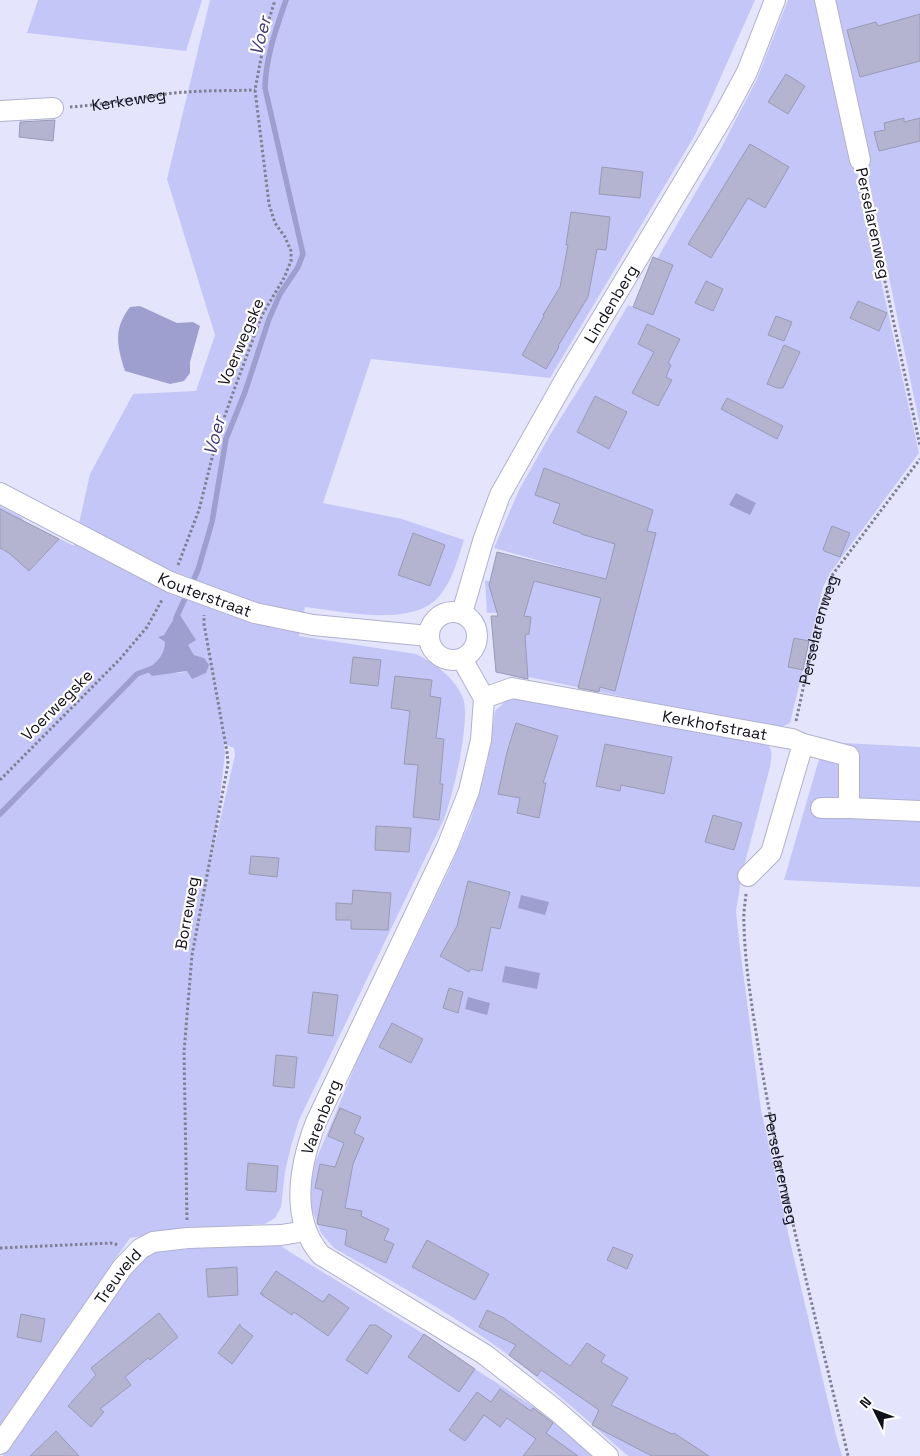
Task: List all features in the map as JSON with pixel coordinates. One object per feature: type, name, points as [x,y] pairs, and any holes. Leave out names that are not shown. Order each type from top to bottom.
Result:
[{"type":"street","name":"Lindenberg","points":[[462,613],[482,541],[500,495],[566,378],[725,113],[747,72],[775,0]]},
{"type":"street","name":"Perselarenweg","points":[[825,0],[860,160]]},
{"type":"street","points":[[0,111],[53,108]]},
{"type":"street","name":"Kouterstraat","points":[[0,493],[173,584],[255,613],[313,625],[429,636]]},
{"type":"street","points":[[447,612],[462,613],[470,618],[478,632],[475,648],[462,659],[446,660],[433,650],[429,636],[430,628],[440,616],[447,612]]},
{"type":"street","points":[[462,659],[484,698]]},
{"type":"street","name":"Kerkhofstraat","points":[[484,698],[512,688],[797,742],[849,756],[849,808]]},
{"type":"street","name":"Varenberg","points":[[484,698],[484,719],[479,749],[469,791],[459,820],[316,1122],[300,1175],[302,1211],[306,1231],[314,1248],[321,1255],[484,1354],[557,1411],[608,1456]]},
{"type":"street","points":[[748,876],[771,853],[797,742]]},
{"type":"street","points":[[821,808],[920,811]]},
{"type":"street","name":"Treuveld","points":[[0,1444],[122,1268],[140,1249],[153,1242],[188,1238],[281,1236],[306,1231]]},
{"type":"path","name":"Voerwegske","points":[[0,780],[125,653],[151,620],[173,584],[199,510],[217,438],[234,390],[262,315],[284,278],[291,261],[291,251],[276,223],[269,204],[256,90],[267,26],[275,0]]},
{"type":"path","name":"Kerkeweg","points":[[53,108],[91,106],[166,94],[256,90]]},
{"type":"path","name":"Perselarenweg","points":[[860,160],[872,228],[881,256],[920,446]]},
{"type":"path","name":"Perselarenweg","points":[[797,742],[819,615],[832,574],[920,459]]},
{"type":"path","name":"Borreweg","points":[[188,1238],[184,1052],[192,955],[228,764],[228,752],[204,624],[203,595]]},
{"type":"path","name":"Perselarenweg","points":[[748,876],[744,923],[746,958],[771,1125],[803,1273],[848,1456]]},
{"type":"path","points":[[0,1248],[111,1243],[140,1249]]},
{"type":"shaded area","points":[[38,0],[202,0],[186,51],[27,33]]},
{"type":"shaded area","points":[[210,0],[755,0],[695,135],[550,378],[371,359],[323,503],[402,519],[464,540],[449,582],[441,594],[429,605],[397,615],[358,614],[305,607],[299,636],[416,654],[437,667],[455,684],[463,698],[465,723],[460,758],[444,819],[299,1120],[285,1172],[281,1207],[275,1218],[265,1224],[192,1228],[130,1238],[0,1426],[0,506],[23,518],[22,520],[74,546],[90,474],[133,394],[196,391],[215,335],[167,179]],"holes":[[[164,635],[188,645],[194,655],[204,658],[187,671],[180,673],[146,670],[161,655],[165,642],[159,637]],[[224,744],[234,748],[235,755],[215,842],[225,753]]]},
{"type":"shaded area","points":[[788,0],[819,0],[919,453],[830,573],[823,587],[790,723],[776,729],[524,676],[515,612],[487,613],[485,580],[528,592],[533,578],[583,573],[494,548],[519,490],[628,305],[653,315],[657,259],[718,154],[757,79]]},
{"type":"shaded area","points":[[836,0],[920,0],[920,426],[834,14]]},
{"type":"shaded area","points":[[140,306],[177,323],[193,322],[200,326],[190,362],[190,373],[184,381],[170,384],[125,371],[120,354],[119,330],[130,307]]},
{"type":"shaded area","points":[[736,493],[756,503],[750,515],[729,505]]},
{"type":"shaded area","points":[[178,612],[196,640],[188,645],[194,655],[204,658],[209,665],[206,673],[192,679],[187,671],[152,676],[146,670],[159,658],[165,642],[158,637],[164,635]]},
{"type":"shaded area","points":[[517,698],[767,744],[771,749],[770,767],[742,874],[736,911],[761,1110],[789,1237],[842,1456],[628,1456],[549,1388],[500,1349],[439,1309],[334,1248],[321,1233],[312,1210],[310,1192],[314,1165],[363,1047],[449,870],[471,819],[487,764],[495,711],[506,701]]},
{"type":"shaded area","points":[[824,742],[920,747],[920,887],[784,880]]},
{"type":"shaded area","points":[[521,895],[549,902],[545,915],[518,908]]},
{"type":"shaded area","points":[[505,966],[540,973],[537,989],[502,982]]},
{"type":"shaded area","points":[[468,997],[490,1003],[487,1015],[465,1009]]},
{"type":"shaded area","points":[[269,1243],[281,1246],[424,1334],[534,1407],[592,1456],[3,1456],[132,1270],[145,1258],[161,1249]]},
{"type":"building","points":[[920,14],[920,61],[860,77],[847,30],[876,22],[878,26]]},
{"type":"building","points":[[786,74],[805,86],[788,114],[768,102]]},
{"type":"building","points":[[904,118],[904,122],[920,118],[920,141],[879,151],[874,132],[885,130],[884,123]]},
{"type":"building","points":[[55,120],[53,141],[19,137],[20,122]]},
{"type":"building","points":[[750,144],[789,167],[765,208],[748,198],[711,258],[688,244]]},
{"type":"building","points":[[602,167],[643,172],[640,198],[599,194]]},
{"type":"building","points":[[571,212],[610,217],[606,250],[597,249],[588,297],[546,369],[522,355],[560,287],[568,245],[566,245]]},
{"type":"building","points":[[653,257],[673,265],[653,315],[633,307]]},
{"type":"building","points":[[706,281],[723,289],[713,311],[695,303]]},
{"type":"building","points":[[858,301],[887,313],[879,331],[850,318]]},
{"type":"building","points":[[776,316],[792,322],[784,341],[768,335]]},
{"type":"building","points":[[647,324],[680,339],[668,363],[671,365],[666,377],[672,380],[658,406],[632,393],[654,352],[638,344]]},
{"type":"building","points":[[784,345],[800,352],[783,388],[777,388],[767,384]]},
{"type":"building","points":[[595,396],[627,412],[609,449],[577,432]]},
{"type":"building","points":[[727,398],[783,426],[777,439],[721,409]]},
{"type":"building","points":[[544,468],[653,510],[647,531],[656,533],[615,691],[600,687],[599,692],[578,688],[601,598],[534,581],[524,616],[531,617],[529,634],[525,635],[528,679],[496,672],[491,616],[498,616],[489,585],[497,552],[606,579],[615,544],[553,523],[560,504],[535,495]]},
{"type":"building","points":[[0,509],[59,539],[29,571],[9,553],[0,548]]},
{"type":"building","points":[[832,526],[850,533],[840,557],[823,549]]},
{"type":"building","points":[[413,533],[445,545],[430,586],[398,575]]},
{"type":"building","points":[[794,638],[809,641],[803,670],[788,667]]},
{"type":"building","points":[[353,657],[381,660],[378,686],[350,683]]},
{"type":"building","points":[[395,676],[432,680],[430,696],[441,698],[436,738],[444,739],[440,784],[443,784],[439,820],[413,817],[418,765],[404,764],[410,711],[391,708]]},
{"type":"building","points":[[516,723],[558,736],[543,783],[546,783],[539,818],[517,813],[520,798],[498,794],[507,752]]},
{"type":"building","points":[[605,744],[672,757],[664,794],[621,785],[620,791],[596,786]]},
{"type":"building","points":[[713,815],[742,823],[734,850],[705,842]]},
{"type":"building","points":[[376,826],[411,828],[409,852],[375,850]]},
{"type":"building","points":[[251,856],[279,858],[277,877],[249,874]]},
{"type":"building","points":[[468,881],[510,892],[500,929],[491,927],[482,971],[470,969],[469,972],[440,956],[457,926]]},
{"type":"building","points":[[353,890],[391,893],[388,930],[351,929],[351,920],[336,920],[336,903],[352,904]]},
{"type":"building","points":[[449,988],[463,992],[458,1013],[443,1008]]},
{"type":"building","points":[[313,992],[338,995],[333,1036],[308,1033]]},
{"type":"building","points":[[392,1023],[423,1039],[411,1063],[379,1047]]},
{"type":"building","points":[[276,1055],[297,1057],[294,1088],[273,1086]]},
{"type":"building","points":[[340,1108],[361,1117],[354,1133],[364,1138],[353,1164],[345,1208],[362,1211],[361,1216],[389,1229],[384,1240],[394,1244],[386,1263],[345,1245],[347,1230],[317,1224],[323,1190],[315,1188],[320,1164],[335,1167],[344,1143],[328,1136]]},
{"type":"building","points":[[248,1163],[278,1166],[276,1192],[246,1190]]},
{"type":"building","points":[[427,1240],[489,1274],[475,1300],[412,1267]]},
{"type":"building","points":[[613,1247],[633,1255],[627,1269],[607,1260]]},
{"type":"building","points":[[237,1267],[238,1295],[208,1297],[206,1269]]},
{"type":"building","points":[[276,1271],[323,1302],[329,1294],[349,1308],[328,1336],[294,1312],[292,1315],[263,1294],[260,1294]]},
{"type":"building","points":[[487,1310],[504,1318],[570,1366],[587,1343],[605,1355],[601,1362],[628,1378],[611,1405],[672,1434],[674,1433],[709,1456],[652,1456],[592,1425],[599,1410],[541,1370],[537,1376],[509,1355],[516,1345],[479,1327]]},
{"type":"building","points":[[159,1313],[178,1337],[125,1377],[131,1385],[100,1409],[104,1412],[91,1427],[68,1406],[96,1375],[91,1368]]},
{"type":"building","points":[[21,1314],[45,1319],[41,1342],[17,1337]]},
{"type":"building","points":[[240,1324],[253,1336],[232,1364],[218,1353]]},
{"type":"building","points":[[370,1325],[376,1325],[392,1336],[367,1374],[346,1360]]},
{"type":"building","points":[[424,1334],[475,1369],[459,1392],[408,1357]]},
{"type":"building","points":[[500,1389],[531,1411],[533,1408],[553,1423],[546,1433],[578,1456],[523,1456],[536,1439],[507,1418],[500,1427],[484,1415],[465,1441],[449,1430],[477,1392],[491,1402]]},
{"type":"building","points":[[56,1431],[79,1456],[30,1456]]},
{"type":"waterway","name":"Voer","points":[[176,618],[198,570],[212,522],[226,439],[245,392],[269,319],[280,294],[298,267],[303,254],[265,88],[269,54],[286,0]]},
{"type":"waterway","name":"Voer","points":[[0,814],[137,674],[153,668]]}]
